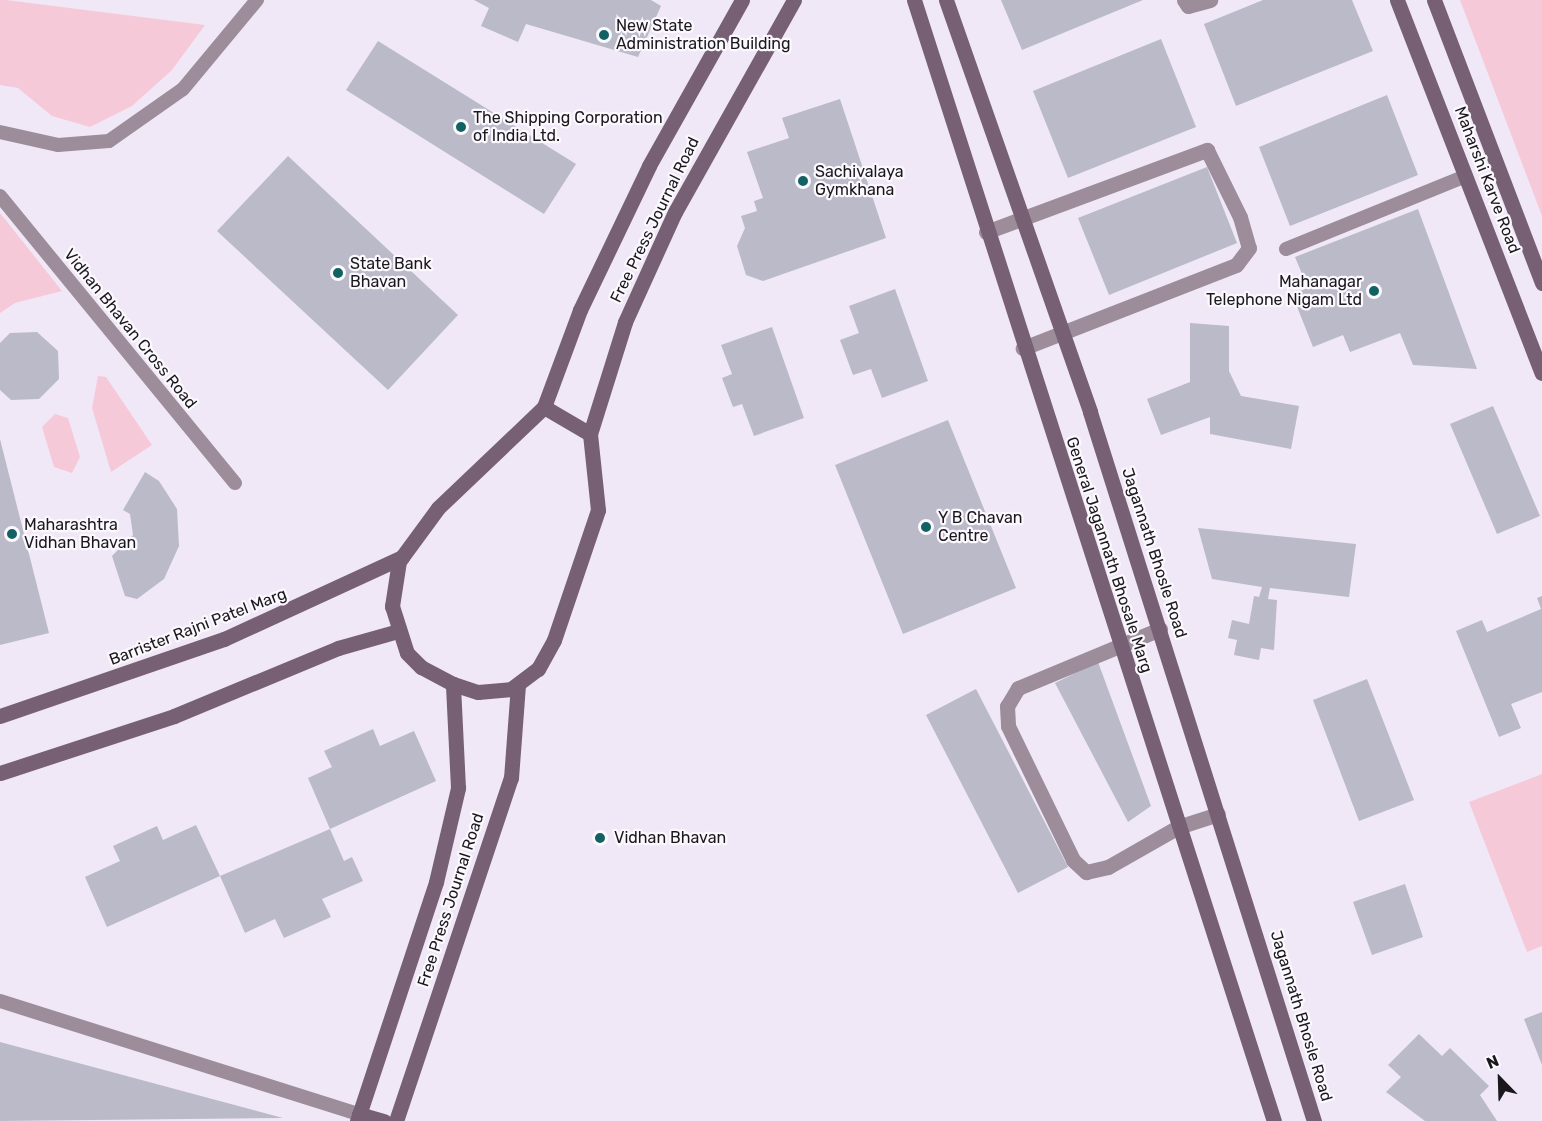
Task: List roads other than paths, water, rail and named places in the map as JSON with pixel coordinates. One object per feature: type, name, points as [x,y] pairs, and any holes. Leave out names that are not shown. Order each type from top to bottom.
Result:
[{"type":"street","name":"Free Press Journal Road","points":[[742,0],[649,166],[580,310],[544,407],[438,508],[402,557],[392,606],[398,631],[421,668],[453,684],[478,692],[518,685],[538,669],[554,640],[598,510],[590,434],[625,322],[675,212],[794,0]]},
{"type":"street","name":"General Jagannath Bhosale Marg","points":[[914,0],[1023,348],[1274,1121]]},
{"type":"street","name":"Jagannath Bhosle Road","points":[[946,0],[1063,333],[1160,629],[1314,1121]]},
{"type":"street","points":[[1184,0],[1188,6],[1210,0]]},
{"type":"street","name":"Maharshi Karve Road","points":[[1397,0],[1542,373]]},
{"type":"street","name":"Maharshi Karve Road","points":[[1434,0],[1542,282]]},
{"type":"street","points":[[986,232],[1022,216],[1207,150],[1240,217],[1249,248],[1236,265],[1023,348]]},
{"type":"street","points":[[544,407],[590,434]]},
{"type":"street","name":"Barrister Rajni Patel Marg","points":[[0,716],[224,639],[402,557]]},
{"type":"street","points":[[1160,629],[1119,644],[1018,688],[1007,706],[1008,726],[1073,860],[1086,872],[1108,867],[1178,827],[1218,814]]},
{"type":"street","points":[[0,773],[174,716],[338,648],[398,631]]},
{"type":"street","name":"Free Press Journal Road","points":[[358,1118],[436,882],[458,788],[453,684]]},
{"type":"street","name":"Free Press Journal Road","points":[[396,1121],[511,778],[518,685]]},
{"type":"street","points":[[358,1118],[384,1121]]},
{"type":"lane","points":[[0,132],[58,145],[109,141],[183,89],[257,0]]},
{"type":"lane","points":[[1286,249],[1466,176]]},
{"type":"lane","name":"Vidhan Bhavan Cross Road","points":[[0,196],[235,483]]},
{"type":"lane","points":[[0,1001],[358,1118]]},
{"type":"place","name":"New State Administration Building","points":[[604,35]]},
{"type":"place","name":"The Shipping Corporation of India Ltd.","points":[[461,127]]},
{"type":"place","name":"Sachivalaya Gymkhana","points":[[803,181]]},
{"type":"place","name":"State Bank Bhavan","points":[[338,273]]},
{"type":"place","name":"Mahanagar Telephone Nigam Ltd","points":[[1374,291]]},
{"type":"place","name":"Y B Chavan Centre","points":[[926,527]]},
{"type":"place","name":"Maharashtra Vidhan Bhavan","points":[[12,534]]},
{"type":"place","name":"Vidhan Bhavan","points":[[600,838]]}]
